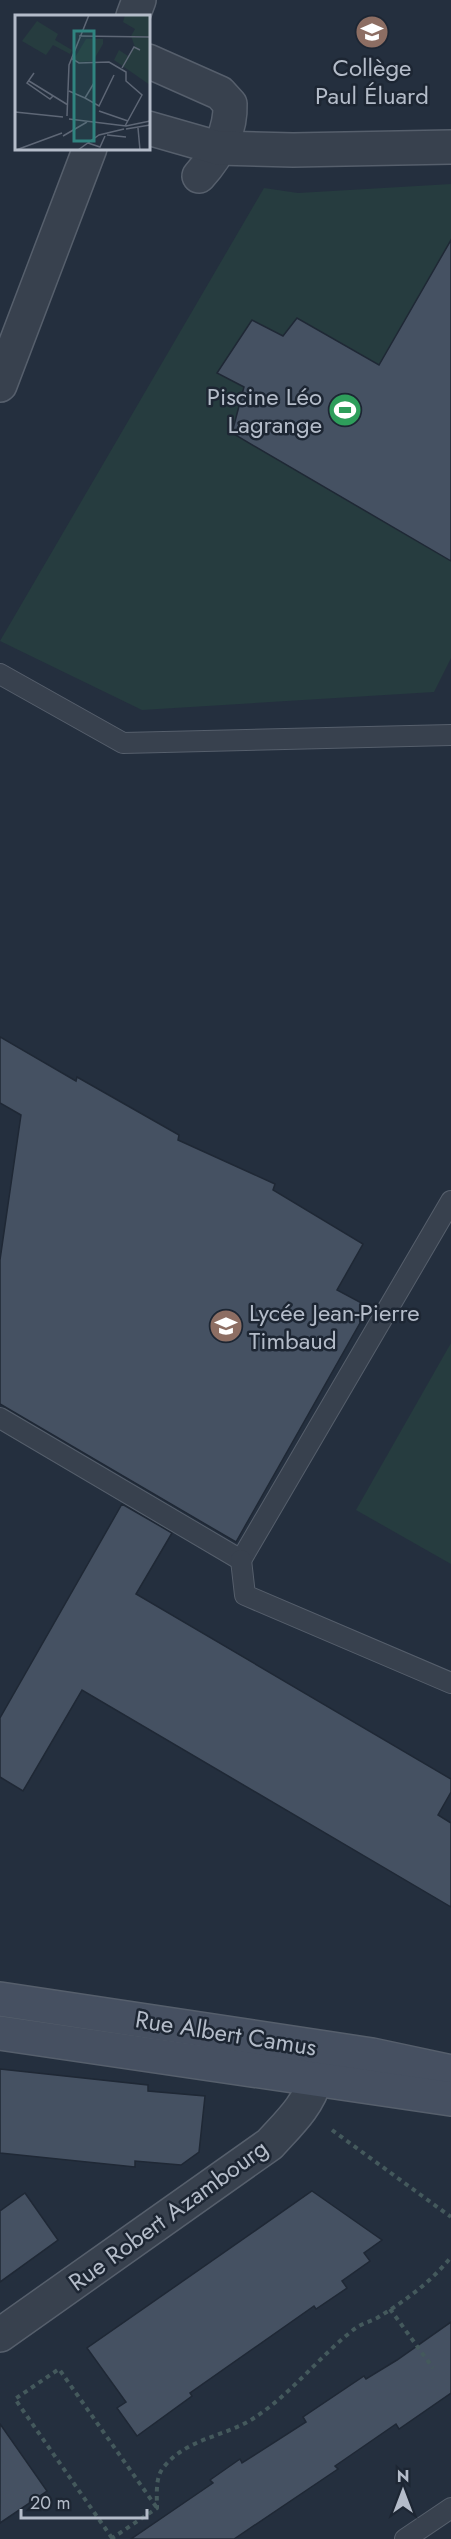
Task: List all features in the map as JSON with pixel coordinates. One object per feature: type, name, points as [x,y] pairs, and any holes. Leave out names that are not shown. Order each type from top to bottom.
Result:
[{"type":"main road","name":"Rue Albert Camus","points":[[0,1999],[372,2055],[451,2072]]},
{"type":"main road","name":"Rue Albert Camus","points":[[0,2033],[451,2099]]},
{"type":"street","points":[[133,15],[139,0]]},
{"type":"street","points":[[150,62],[220,93],[230,104],[230,119],[218,148],[199,176]]},
{"type":"street","points":[[150,129],[218,148],[293,150],[451,147]]},
{"type":"street","points":[[0,385],[89,150]]},
{"type":"street","name":"Rue Robert Azambourg","points":[[0,2335],[270,2144],[301,2110],[310,2096],[315,2078]]},
{"type":"lane","points":[[0,674],[123,743],[451,735]]},
{"type":"lane","points":[[451,1201],[242,1560],[245,1595],[451,1683]]},
{"type":"lane","points":[[0,1418],[242,1560]]},
{"type":"lane","points":[[405,2539],[451,2508]]},
{"type":"path","points":[[301,2110],[451,2217]]},
{"type":"path","points":[[157,2508],[157,2490],[161,2470],[178,2453],[206,2438],[251,2420],[280,2400],[326,2352],[356,2327],[390,2309],[435,2277],[451,2258]]},
{"type":"path","points":[[390,2309],[433,2368]]},
{"type":"path","points":[[59,2368],[157,2508],[112,2539],[15,2399],[59,2368]]},
{"type":"green space","points":[[451,184],[451,658],[434,692],[142,710],[0,641],[264,188],[298,193]]},
{"type":"green space","points":[[451,1343],[451,1564],[356,1510]]},
{"type":"building","name":"Piscine Léo Lagrange","points":[[451,240],[451,561],[232,433],[244,387],[217,373],[252,320],[283,336],[297,318],[379,365]]},
{"type":"building","points":[[0,1037],[76,1081],[77,1077],[179,1135],[178,1140],[275,1184],[273,1190],[363,1244],[337,1290],[369,1307],[236,1542],[0,1404],[0,1260],[21,1115],[0,1103]]},
{"type":"building","points":[[122,1504],[172,1533],[136,1594],[451,1779],[451,1792],[438,1815],[451,1823],[451,1907],[82,1690],[23,1791],[0,1777],[0,1718]]},
{"type":"building","points":[[0,2069],[148,2085],[148,2091],[205,2096],[199,2152],[181,2165],[135,2161],[135,2167],[0,2153]]},
{"type":"building","points":[[312,2191],[382,2240],[364,2253],[370,2261],[342,2281],[347,2288],[316,2309],[314,2306],[190,2393],[192,2396],[137,2436],[117,2408],[126,2402],[87,2348]]},
{"type":"building","points":[[25,2193],[58,2240],[0,2282],[0,2211]]},
{"type":"building","points":[[451,2322],[451,2393],[399,2429],[396,2424],[335,2466],[338,2469],[234,2539],[131,2539],[213,2483],[210,2480],[240,2459],[242,2463],[306,2422],[303,2417],[364,2376],[366,2379],[397,2360]]},
{"type":"building","points":[[0,2424],[47,2491],[0,2523]]},
{"type":"place","name":"Collège Paul Éluard","points":[[372,32]]},
{"type":"place","name":"Piscine Léo Lagrange","points":[[345,410]]},
{"type":"place","name":"Lycée Jean-Pierre Timbaud","points":[[226,1326]]}]
